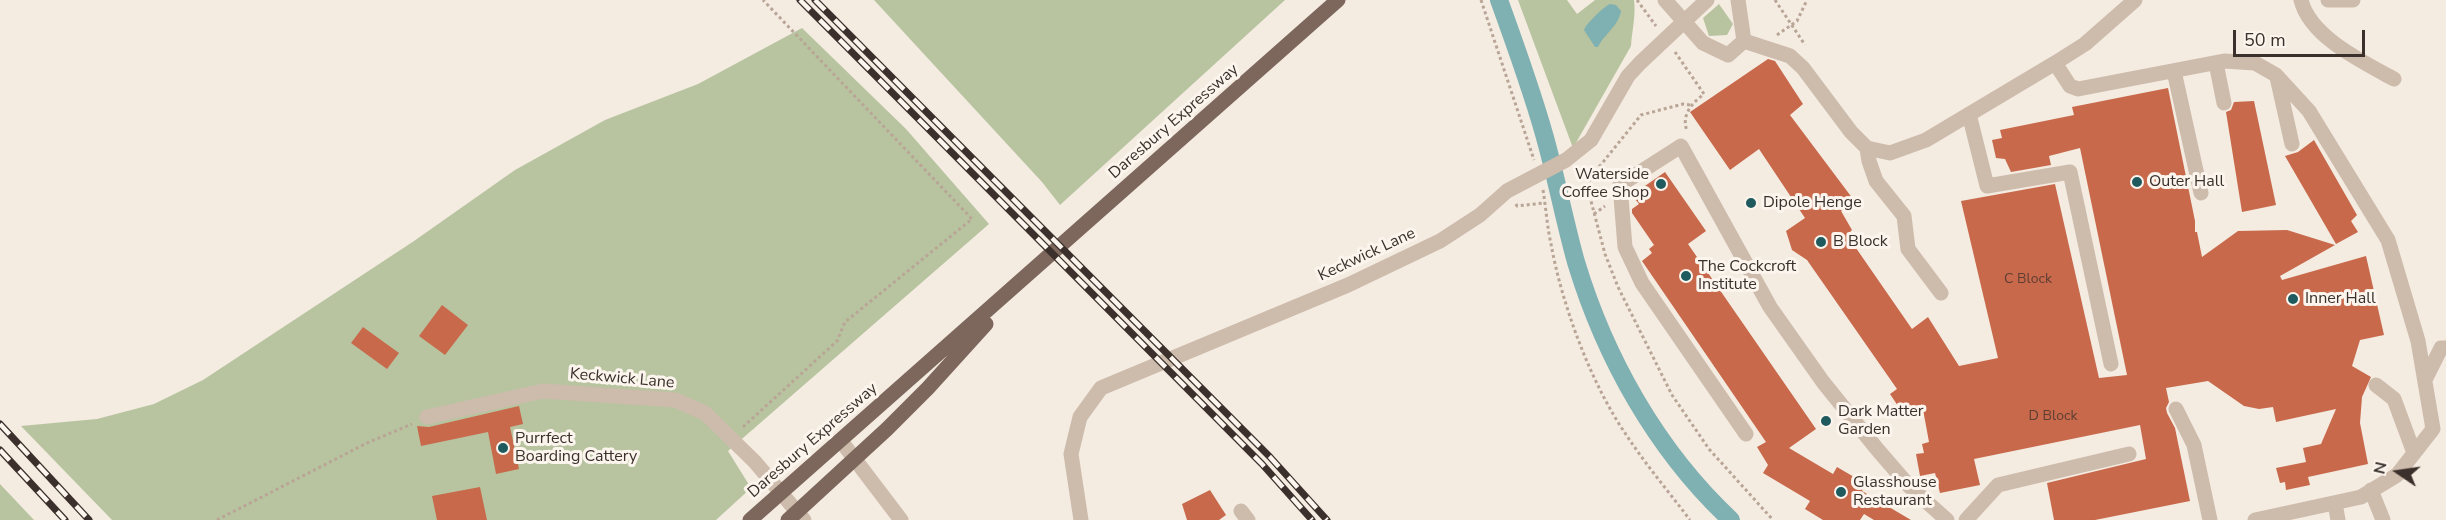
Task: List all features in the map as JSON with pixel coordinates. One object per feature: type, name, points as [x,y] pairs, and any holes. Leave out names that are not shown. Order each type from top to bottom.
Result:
[{"type":"main road","name":"Daresbury Expressway","points":[[750,520],[1338,0]]},
{"type":"main road","name":"Daresbury Expressway","points":[[788,520],[856,459],[928,388],[1034,270]]},
{"type":"street","points":[[1665,0],[1703,43],[1728,55],[1744,41]]},
{"type":"street","name":"Keckwick Lane","points":[[1081,520],[1071,454],[1080,417],[1101,388],[1347,285],[1440,241],[1480,215],[1507,190],[1566,160],[1591,140],[1628,76],[1707,0]]},
{"type":"street","points":[[1738,0],[1744,41]]},
{"type":"street","points":[[1744,41],[1790,56],[1803,68],[1851,132],[1867,148],[1890,153],[1926,140],[2055,63],[2085,44],[2135,0]]},
{"type":"street","points":[[2301,0],[2306,14],[2315,27],[2366,63],[2394,79]]},
{"type":"street","points":[[2328,0],[2353,0]]},
{"type":"street","points":[[2055,63],[2070,86],[2078,89],[2216,63],[2255,63],[2276,75],[2308,111],[2388,240],[2418,341],[2425,380],[2440,430],[2414,453],[2397,475],[2361,496],[2255,520]]},
{"type":"street","points":[[2216,63],[2224,102]]},
{"type":"street","points":[[2174,71],[2201,193]]},
{"type":"street","points":[[2276,75],[2292,144]]},
{"type":"street","points":[[1969,114],[1987,186],[2070,172],[2111,364]]},
{"type":"street","points":[[1746,434],[1642,283],[1625,247],[1620,185],[1681,146],[1770,307],[1823,382],[1909,486],[1947,520]]},
{"type":"street","points":[[1867,148],[1876,181],[1904,216],[1908,249],[1941,292]]},
{"type":"street","points":[[2425,380],[2441,348],[2446,348]]},
{"type":"street","points":[[2376,385],[2394,399],[2414,453]]},
{"type":"street","name":"Keckwick Lane","points":[[427,417],[543,391],[675,400],[705,413],[731,438],[804,520]]},
{"type":"street","points":[[2176,409],[2194,446],[2210,520]]},
{"type":"street","points":[[841,441],[901,520]]},
{"type":"street","points":[[1966,520],[1998,485],[2129,454]]},
{"type":"street","points":[[2371,490],[2383,520]]},
{"type":"street","points":[[2335,503],[2338,520]]},
{"type":"path","points":[[731,438],[837,341],[845,322],[972,219],[763,0]]},
{"type":"path","points":[[1481,0],[1536,174],[1551,245],[1577,336],[1602,392],[1626,435],[1690,520]]},
{"type":"path","points":[[1637,0],[1657,28]]},
{"type":"path","points":[[1775,0],[1805,45]]},
{"type":"path","points":[[1761,47],[1797,21],[1807,0]]},
{"type":"path","points":[[1674,51],[1704,94],[1690,105],[1685,124],[1689,136],[1681,146]]},
{"type":"path","points":[[217,520],[367,443],[427,417]]},
{"type":"green space","points":[[874,0],[1285,0],[1060,205],[1042,182]]},
{"type":"green space","points":[[1518,0],[1567,0],[1577,14],[1595,0],[1634,0],[1631,46],[1573,148]]},
{"type":"green space","points":[[1719,4],[1733,24],[1727,35],[1709,36],[1703,18]]},
{"type":"green space","points":[[802,28],[906,129],[989,224],[728,451],[751,488],[716,520],[112,520],[21,426],[97,419],[154,404],[203,380],[414,241],[515,170],[605,120],[698,84]]},
{"type":"green space","points":[[0,484],[34,520],[0,520]]},
{"type":"water","points":[[1610,4],[1616,5],[1621,11],[1619,17],[1598,47],[1595,47],[1584,30],[1603,8]]},
{"type":"building","points":[[1768,59],[1775,61],[1803,104],[1790,115],[1856,203],[1841,211],[1852,230],[1847,235],[1912,329],[1928,317],[1959,366],[1998,358],[1961,201],[2055,184],[2099,378],[2127,375],[2080,148],[2049,156],[2051,165],[2011,172],[2005,159],[1996,158],[1992,140],[2002,138],[2000,130],[2074,115],[2072,107],[2168,88],[2195,221],[2195,232],[2197,232],[2202,257],[2238,231],[2287,230],[2335,245],[2280,276],[2282,280],[2366,256],[2384,335],[2360,340],[2352,366],[2371,377],[2362,397],[2360,423],[2368,464],[2308,477],[2310,485],[2286,490],[2285,482],[2280,483],[2276,468],[2306,462],[2303,448],[2321,444],[2336,409],[2276,422],[2273,407],[2259,409],[2244,406],[2208,381],[2166,388],[2169,402],[2166,408],[2167,413],[2175,428],[2190,501],[2095,520],[2054,520],[2047,483],[2146,459],[2140,425],[1974,459],[1980,485],[1940,493],[1935,473],[1920,476],[1916,454],[1924,453],[1922,444],[1929,442],[1922,404],[1906,418],[1890,394],[1897,389],[1807,260],[1792,250],[1786,231],[1805,218],[1759,149],[1730,170],[1690,112]]},
{"type":"building","points":[[2254,101],[2276,205],[2242,212],[2226,112],[2231,110],[2234,102]]},
{"type":"building","points":[[2314,140],[2357,215],[2351,221],[2358,232],[2336,244],[2285,156],[2298,152]]},
{"type":"building","points":[[1665,172],[1706,231],[1688,244],[1816,429],[1789,448],[1833,474],[1837,467],[1866,484],[1862,491],[1911,520],[1874,520],[1864,514],[1860,520],[1823,520],[1805,509],[1810,501],[1763,473],[1768,465],[1757,447],[1766,442],[1642,261],[1652,253],[1649,249],[1654,245],[1632,213],[1632,209],[1639,204],[1632,195]]},
{"type":"building","points":[[442,305],[468,325],[445,355],[419,336]]},
{"type":"building","points":[[363,327],[399,353],[387,369],[351,343]]},
{"type":"building","points":[[519,406],[523,424],[510,427],[519,469],[496,474],[488,432],[421,446],[417,426],[429,427]]},
{"type":"building","points":[[480,487],[487,520],[437,520],[432,496]]},
{"type":"building","points":[[1210,490],[1226,515],[1219,520],[1187,520],[1182,504]]},
{"type":"waterway","points":[[1499,0],[1539,117],[1576,262],[1602,333],[1618,368],[1657,433],[1704,493],[1731,520]]},
{"type":"railway","points":[[800,0],[1262,464],[1312,520]]},
{"type":"railway","points":[[815,0],[1270,457],[1327,520]]},
{"type":"railway","points":[[0,424],[89,520]]},
{"type":"railway","points":[[0,450],[65,520]]},
{"type":"place","name":"Outer Hall","points":[[2137,182]]},
{"type":"place","name":"Waterside Coffee Shop","points":[[1661,184]]},
{"type":"place","name":"Dipole Henge","points":[[1751,203]]},
{"type":"place","name":"B Block","points":[[1821,242]]},
{"type":"place","name":"The Cockcroft Institute","points":[[1686,276]]},
{"type":"place","name":"Inner Hall","points":[[2293,299]]},
{"type":"place","name":"Dark Matter Garden","points":[[1826,421]]},
{"type":"place","name":"Purrfect Boarding Cattery","points":[[503,448]]},
{"type":"place","name":"Glasshouse Restaurant","points":[[1841,492]]}]
